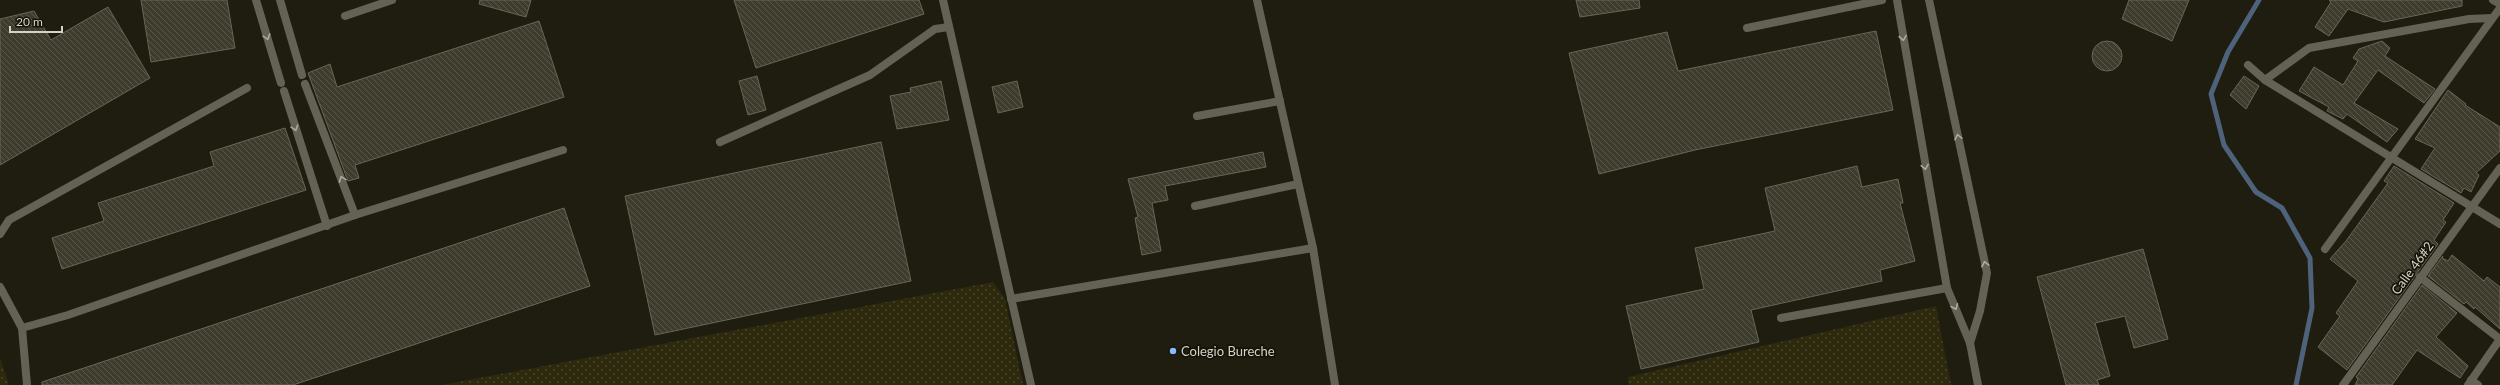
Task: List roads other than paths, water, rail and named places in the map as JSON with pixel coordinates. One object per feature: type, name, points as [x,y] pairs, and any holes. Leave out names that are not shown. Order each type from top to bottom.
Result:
[{"type":"street","points":[[256,0],[326,226]]},
{"type":"street","points":[[280,0],[302,75]]},
{"type":"street","points":[[346,16],[392,0]]},
{"type":"street","points":[[943,0],[1031,385]]},
{"type":"street","points":[[1257,0],[1312,248],[1335,385]]},
{"type":"street","points":[[1747,28],[1882,0]]},
{"type":"street","points":[[1897,0],[1946,288],[1970,343],[1978,385]]},
{"type":"street","points":[[1929,0],[1987,273],[1980,311],[1970,343]]},
{"type":"street","points":[[2493,0],[2500,4]]},
{"type":"street","points":[[2325,250],[2390,158],[2500,8]]},
{"type":"street","points":[[2265,80],[2309,48],[2315,46],[2469,19],[2492,18]]},
{"type":"street","points":[[720,142],[870,75],[934,29],[949,27]]},
{"type":"street","points":[[2248,65],[2265,80],[2500,224]]},
{"type":"street","points":[[305,84],[355,215]]},
{"type":"street","points":[[0,234],[9,220],[247,88]]},
{"type":"street","points":[[1197,116],[1280,101]]},
{"type":"street","points":[[22,328],[68,315],[355,215],[564,150]]},
{"type":"street","name":"Calle 46#2","points":[[2343,384],[2500,168]]},
{"type":"street","points":[[1195,206],[1298,184]]},
{"type":"street","points":[[1011,299],[1312,248]]},
{"type":"street","points":[[2420,277],[2500,339],[2472,383]]},
{"type":"street","points":[[0,287],[22,328],[27,385]]},
{"type":"street","points":[[1781,318],[1946,288]]},
{"type":"waterway","points":[[2259,0],[2228,52],[2211,94],[2224,145],[2256,192],[2282,208],[2310,258],[2312,308],[2296,385]]},
{"type":"place","name":"Colegio Bureche","points":[[1173,351]]}]
